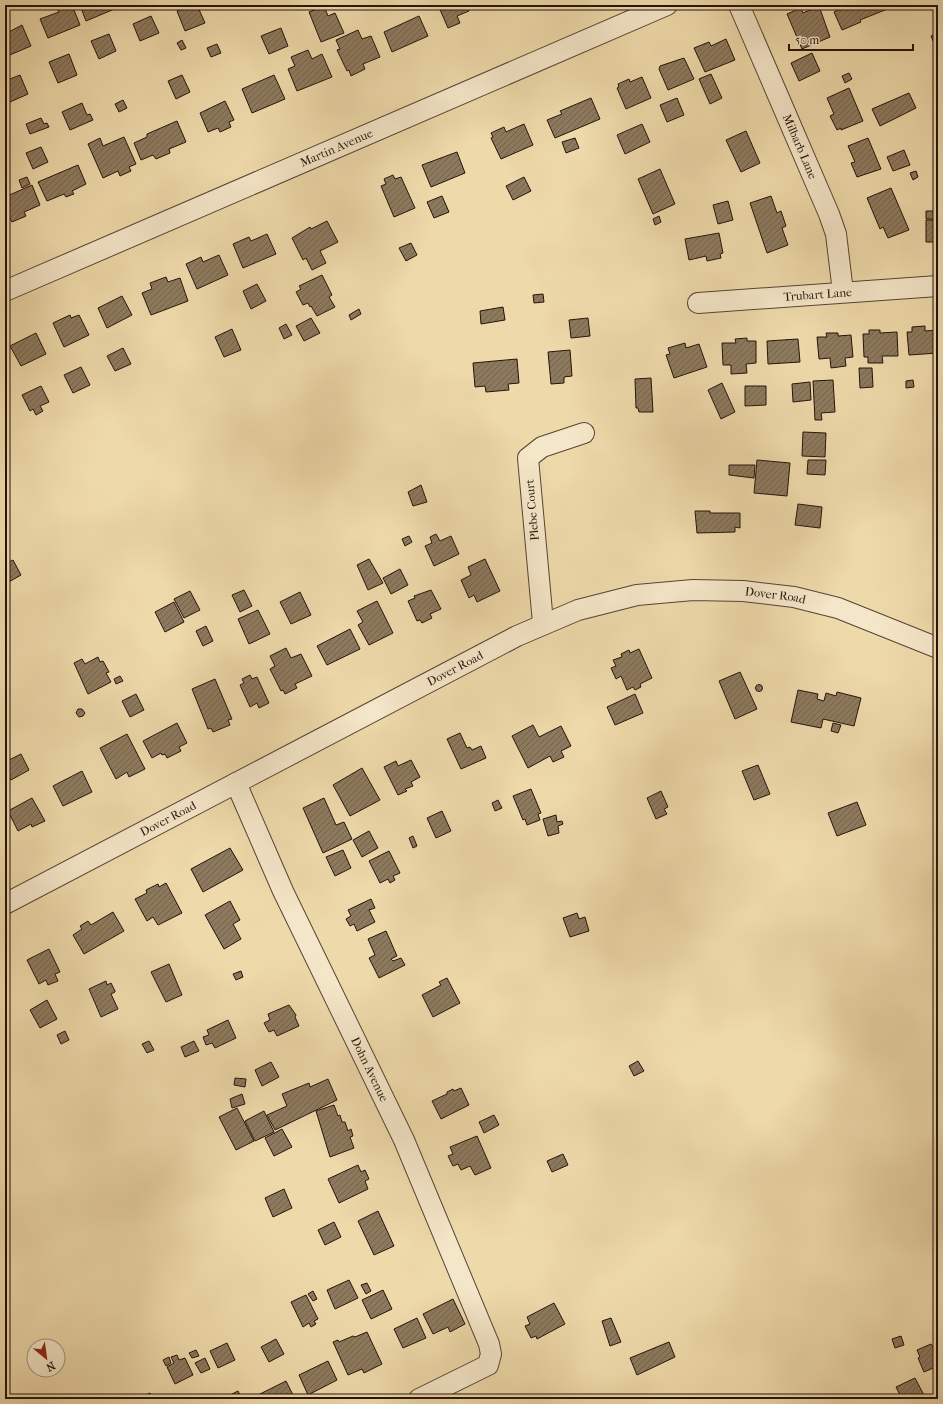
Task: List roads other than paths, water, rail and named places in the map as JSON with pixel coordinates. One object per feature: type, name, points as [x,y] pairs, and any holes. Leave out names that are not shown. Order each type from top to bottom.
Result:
[{"type":"street","name":"Martin Avenue","points":[[5,291],[667,5]]},
{"type":"street","name":"Milbarb Lane","points":[[739,5],[829,214],[836,234],[843,292]]},
{"type":"street","name":"Trubart Lane","points":[[698,303],[938,286]]},
{"type":"street","name":"Plebe Court","points":[[543,623],[528,458],[542,447],[584,433]]},
{"type":"street","name":"Dover Road","points":[[5,904],[543,623],[578,610],[637,595],[693,590],[743,591],[794,597],[838,608],[938,648]]},
{"type":"street","name":"Dohn Avenue","points":[[236,783],[283,891],[404,1140],[489,1344],[490,1359],[488,1364],[480,1370],[419,1399]]}]
